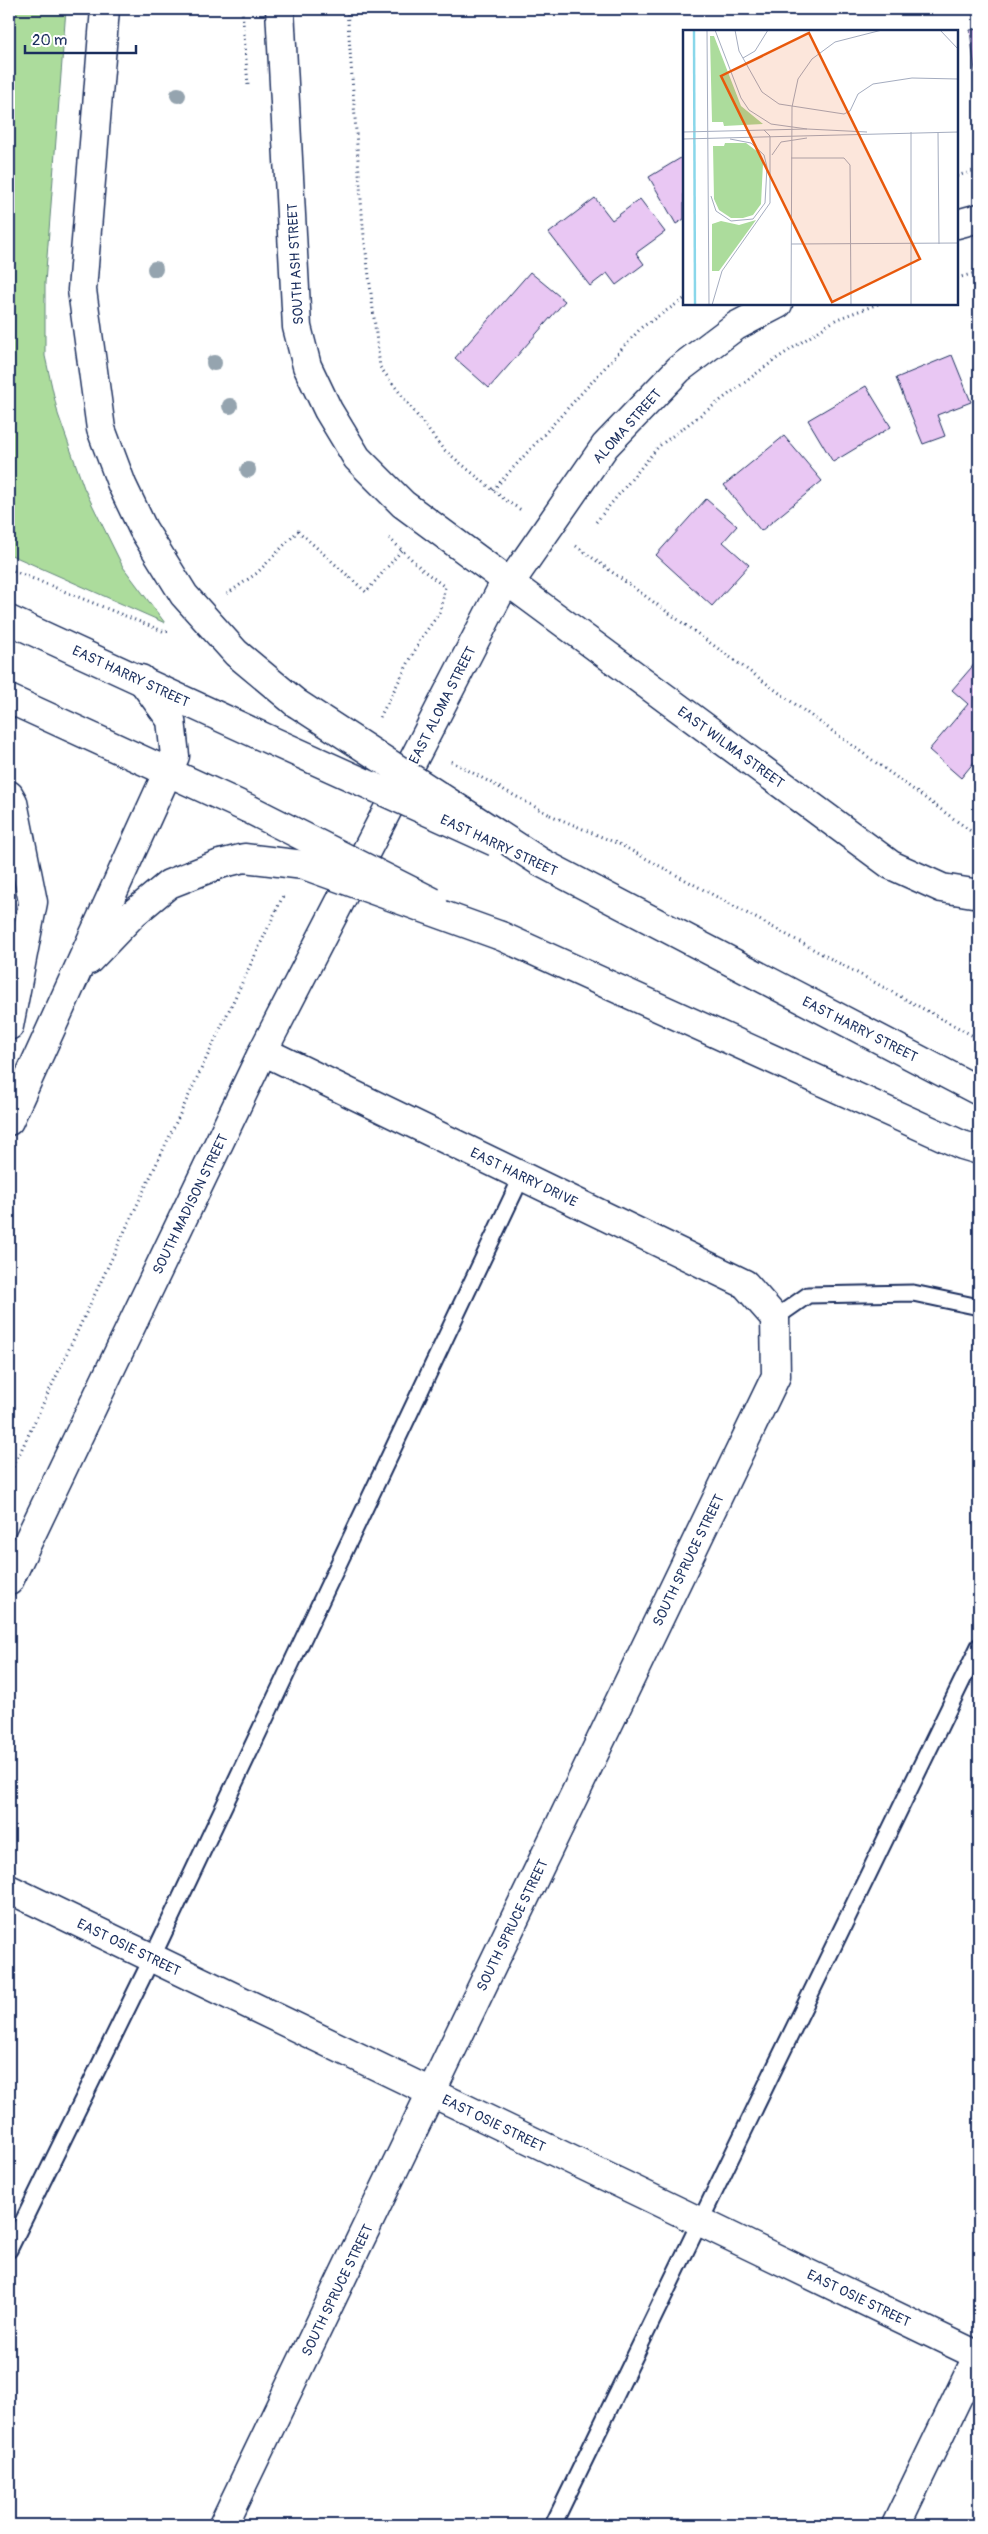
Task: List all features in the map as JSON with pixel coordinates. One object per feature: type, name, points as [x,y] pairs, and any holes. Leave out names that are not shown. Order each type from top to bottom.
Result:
[{"type":"main road","points":[[105,9],[82,290],[101,429],[122,485],[143,529],[184,595],[236,653],[296,704],[542,863]]},
{"type":"main road","name":"SOUTH ASH STREET","points":[[280,9],[297,327],[307,366],[328,410],[357,458],[403,504],[510,583]]},
{"type":"main road","points":[[958,224],[979,218]]},
{"type":"main road","name":"ALOMA STREET","points":[[510,583],[605,446],[679,369],[736,326],[776,305]]},
{"type":"main road","name":"EAST ALOMA STREET","points":[[377,830],[501,590],[510,583]]},
{"type":"main road","name":"EAST WILMA STREET","points":[[510,583],[891,865],[942,888],[971,892]]},
{"type":"main road","name":"EAST HARRY STREET","points":[[9,620],[542,863],[979,1091]]},
{"type":"main road","points":[[9,1121],[175,756],[171,720],[141,679]]},
{"type":"main road","points":[[9,699],[249,810],[501,936],[962,1146],[979,1150]]},
{"type":"main road","points":[[9,795],[13,802],[33,902],[9,1026]]},
{"type":"main road","name":"SOUTH MADISON STREET","points":[[9,1581],[263,1051],[377,830]]},
{"type":"main road","points":[[73,978],[134,913],[169,884],[220,864],[244,858],[304,865],[501,936]]},
{"type":"main road","name":"EAST HARRY DRIVE","points":[[263,1051],[745,1284],[775,1318]]},
{"type":"main road","name":"SOUTH SPRUCE STREET","points":[[223,2525],[776,1376],[775,1318]]},
{"type":"main road","name":"EAST OSIE STREET","points":[[9,1889],[979,2355]]},
{"type":"main road","points":[[896,2525],[979,2355]]},
{"type":"lane","points":[[9,2250],[152,1958],[522,1176]]},
{"type":"lane","points":[[775,1318],[808,1295],[913,1293],[979,1308]]},
{"type":"lane","points":[[552,2525],[979,1646]]},
{"type":"path","points":[[958,176],[979,169]]},
{"type":"path","points":[[958,278],[979,272]]},
{"type":"path","points":[[493,490],[642,327],[683,300]]},
{"type":"path","points":[[594,524],[659,446],[776,359],[837,319],[875,305]]},
{"type":"path","points":[[257,573],[298,531],[366,592],[402,550]]},
{"type":"path","points":[[576,546],[582,539]]},
{"type":"path","points":[[9,569],[165,632],[199,612]]},
{"type":"path","points":[[550,815],[621,845],[979,1039]]},
{"type":"green space","points":[[9,9],[66,9],[45,283],[45,356],[58,414],[84,488],[123,567],[165,623],[9,554]]},
{"type":"building","points":[[979,29],[979,95],[978,95],[970,30]]},
{"type":"building","points":[[683,157],[683,220],[676,224],[649,177]]},
{"type":"building","points":[[595,198],[612,220],[640,199],[665,232],[636,253],[644,264],[616,285],[607,273],[590,286],[549,233]]},
{"type":"building","points":[[530,272],[565,301],[489,388],[455,358]]},
{"type":"building","points":[[952,355],[971,402],[937,415],[945,436],[923,444],[896,378]]},
{"type":"building","points":[[866,386],[891,427],[833,462],[808,420]]},
{"type":"building","points":[[784,436],[822,481],[761,531],[724,485]]},
{"type":"building","points":[[706,499],[737,526],[723,542],[749,565],[712,606],[656,555]]},
{"type":"building","points":[[977,661],[979,663],[979,756],[961,778],[929,750],[968,704],[952,690]]}]
